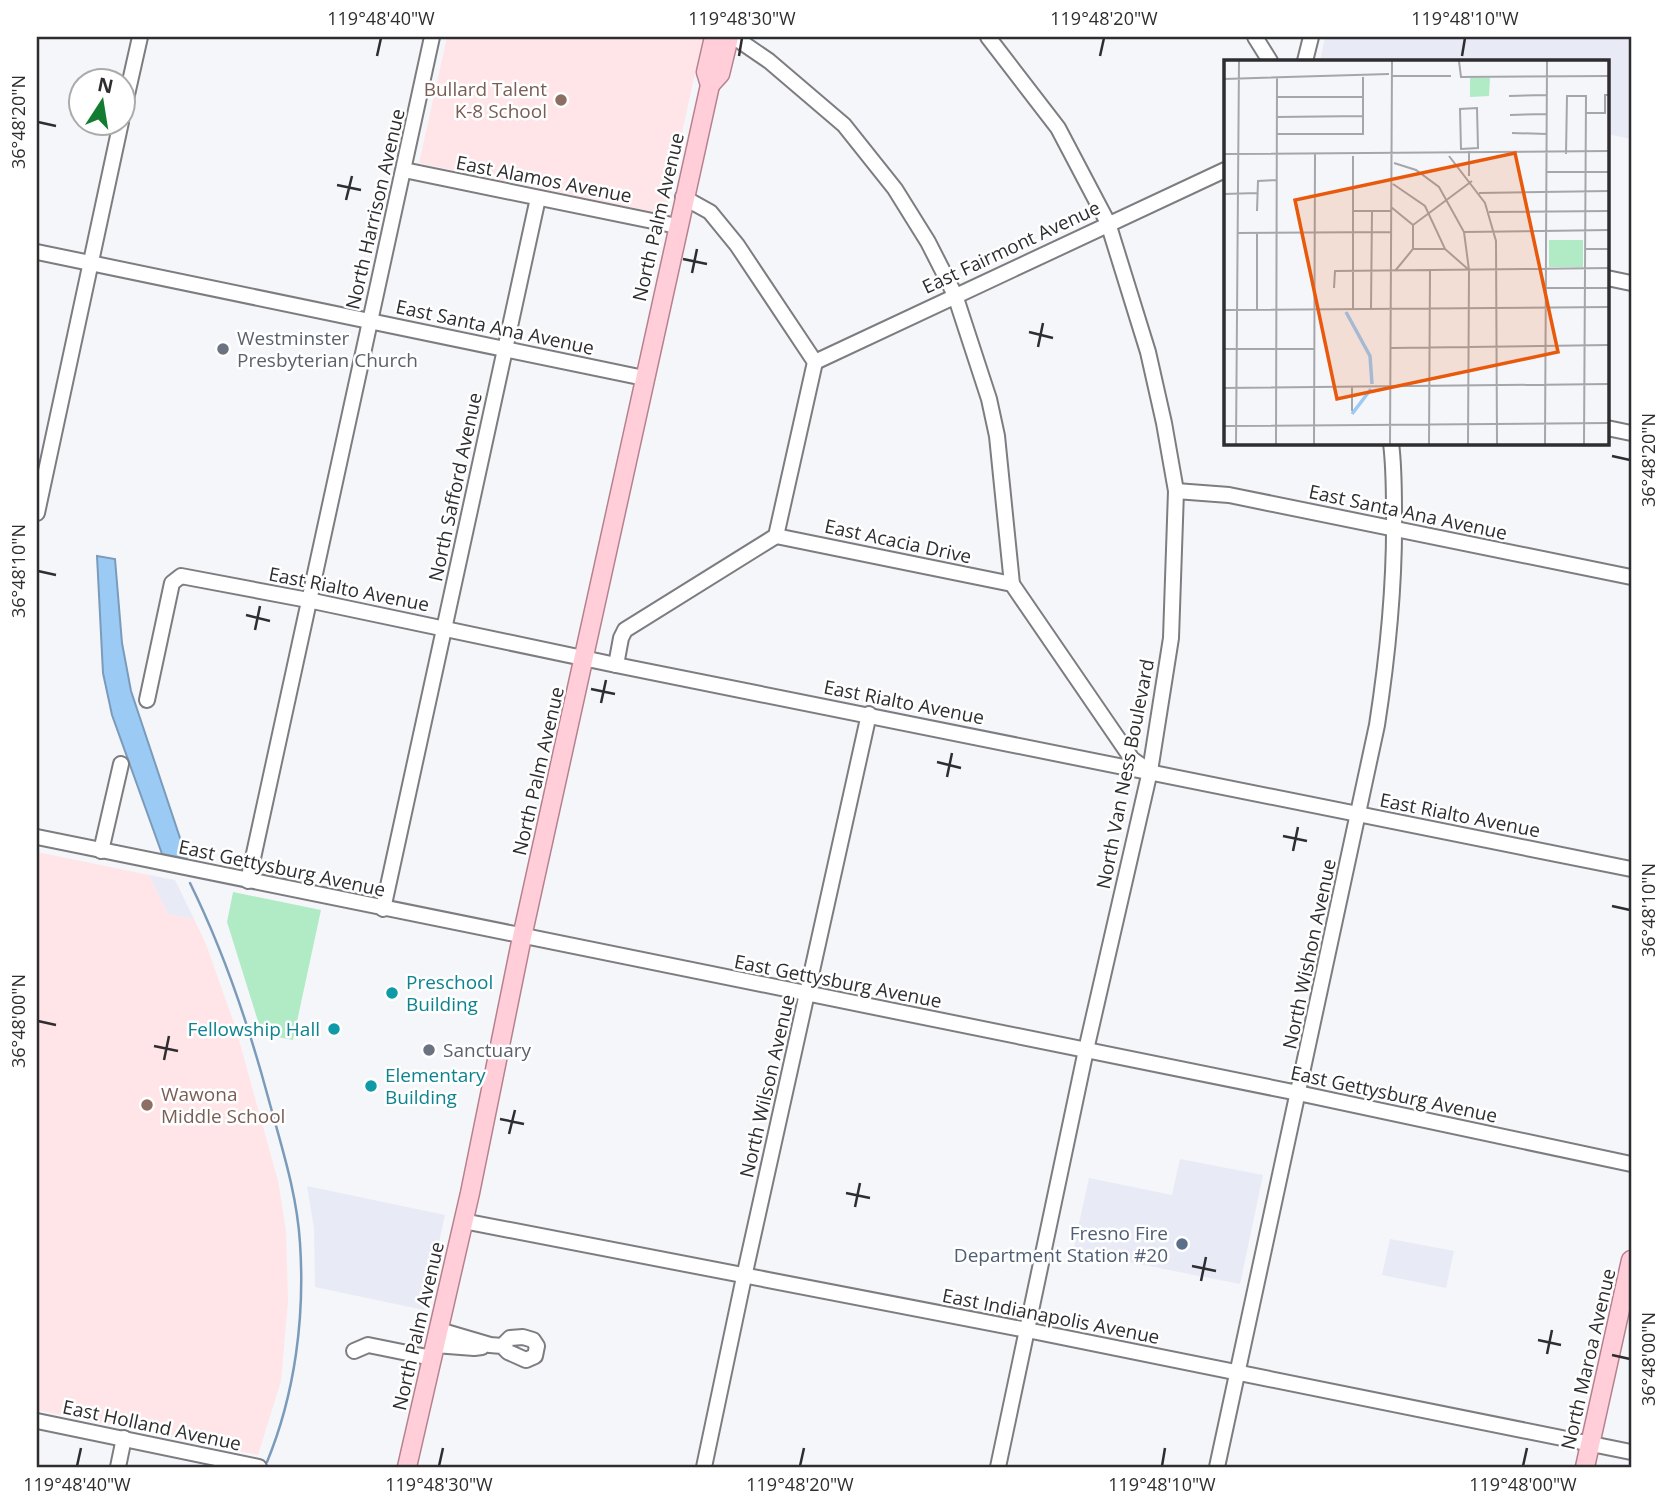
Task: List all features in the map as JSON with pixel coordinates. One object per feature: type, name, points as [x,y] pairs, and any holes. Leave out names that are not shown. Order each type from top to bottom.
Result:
[{"type":"main road","name":"North Palm Avenue","points":[[710,85],[706,72],[714,37]]},
{"type":"main road","name":"North Palm Avenue","points":[[407,1467],[463,1221],[677,226],[710,85],[720,74],[732,37]]},
{"type":"main road","name":"North Maroa Avenue","points":[[1585,1467],[1631,1260]]},
{"type":"street","points":[[134,66],[140,37]]},
{"type":"street","name":"North Harrison Avenue","points":[[248,881],[432,37]]},
{"type":"street","points":[[732,37],[769,61],[829,111],[858,140],[895,189],[928,242],[955,295],[989,399],[998,436],[1012,584],[1132,759],[1150,771]]},
{"type":"street","name":"North Van Ness Boulevard","points":[[989,37],[1058,128],[1108,223],[1147,352],[1164,423],[1176,491],[1171,638],[1150,771],[1086,1050],[998,1467]]},
{"type":"street","points":[[1255,37],[1269,60]]},
{"type":"street","points":[[1305,60],[1311,37]]},
{"type":"street","points":[[37,513],[119,136]]},
{"type":"street","name":"East Alamos Avenue","points":[[404,170],[677,226]]},
{"type":"street","name":"East Fairmont Avenue","points":[[815,362],[1224,170]]},
{"type":"street","points":[[616,665],[625,630],[776,536],[815,362],[737,245],[710,212],[684,197]]},
{"type":"street","name":"North Safford Avenue","points":[[383,909],[538,198]]},
{"type":"street","name":"East Santa Ana Avenue","points":[[37,252],[644,378]]},
{"type":"street","points":[[1608,278],[1631,283]]},
{"type":"street","points":[[1608,428],[1631,433]]},
{"type":"street","name":"North Wishon Avenue","points":[[1217,1467],[1377,725],[1389,652],[1394,530],[1391,444]]},
{"type":"street","name":"East Santa Ana Avenue","points":[[1176,491],[1229,495],[1631,577]]},
{"type":"street","name":"East Acacia Drive","points":[[776,536],[1012,584]]},
{"type":"street","name":"East Rialto Avenue","points":[[147,700],[172,583],[181,576],[1631,869]]},
{"type":"street","name":"North Wilson Avenue","points":[[704,1467],[869,714]]},
{"type":"street","points":[[102,851],[121,764]]},
{"type":"street","name":"East Gettysburg Avenue","points":[[37,837],[1298,1093],[1631,1164]]},
{"type":"street","name":"East Indianapolis Avenue","points":[[463,1221],[1027,1330],[1631,1452]]},
{"type":"street","points":[[354,1351],[368,1345],[435,1344],[474,1348],[496,1345]]},
{"type":"street","name":"East Holland Avenue","points":[[37,1421],[259,1467]]},
{"type":"street","points":[[118,1467],[124,1438]]},
{"type":"shaded area","name":"Bullard Talent K-8 School","points":[[447,37],[703,37],[664,214],[419,163]]},
{"type":"shaded area","points":[[1325,37],[1631,37],[1631,139],[1608,134],[1608,60],[1320,60]]},
{"type":"shaded area","name":"Wawona Middle School","points":[[37,852],[149,875],[168,914],[194,919],[206,944],[236,1029],[278,1181],[286,1231],[288,1301],[281,1381],[258,1455],[37,1410]]},
{"type":"shaded area","points":[[149,875],[175,880],[194,919],[168,914]]},
{"type":"shaded area","points":[[1180,1159],[1263,1175],[1240,1284],[1073,1251],[1089,1178],[1172,1195]]},
{"type":"shaded area","points":[[307,1186],[445,1215],[424,1310],[315,1287],[314,1228]]},
{"type":"shaded area","points":[[1390,1239],[1454,1251],[1446,1288],[1382,1275]]},
{"type":"green space","points":[[233,892],[321,910],[293,1040],[262,1034],[227,922]]},
{"type":"water","points":[[97,556],[115,559],[122,643],[131,691],[187,859],[162,854],[112,715],[103,673]]},
{"type":"waterway","points":[[190,883],[224,962],[252,1042],[296,1206],[301,1271],[296,1355],[285,1410],[267,1462]]},
{"type":"place","name":"Bullard Talent K-8 School","points":[[561,100]]},
{"type":"place","name":"Westminster Presbyterian Church","points":[[223,349]]},
{"type":"place","name":"Preschool Building","points":[[392,993]]},
{"type":"place","name":"Fellowship Hall","points":[[334,1029]]},
{"type":"place","name":"Sanctuary","points":[[429,1050]]},
{"type":"place","name":"Elementary Building","points":[[371,1086]]},
{"type":"place","name":"Wawona Middle School","points":[[147,1105]]},
{"type":"place","name":"Fresno Fire Department Station #20","points":[[1182,1244]]}]
